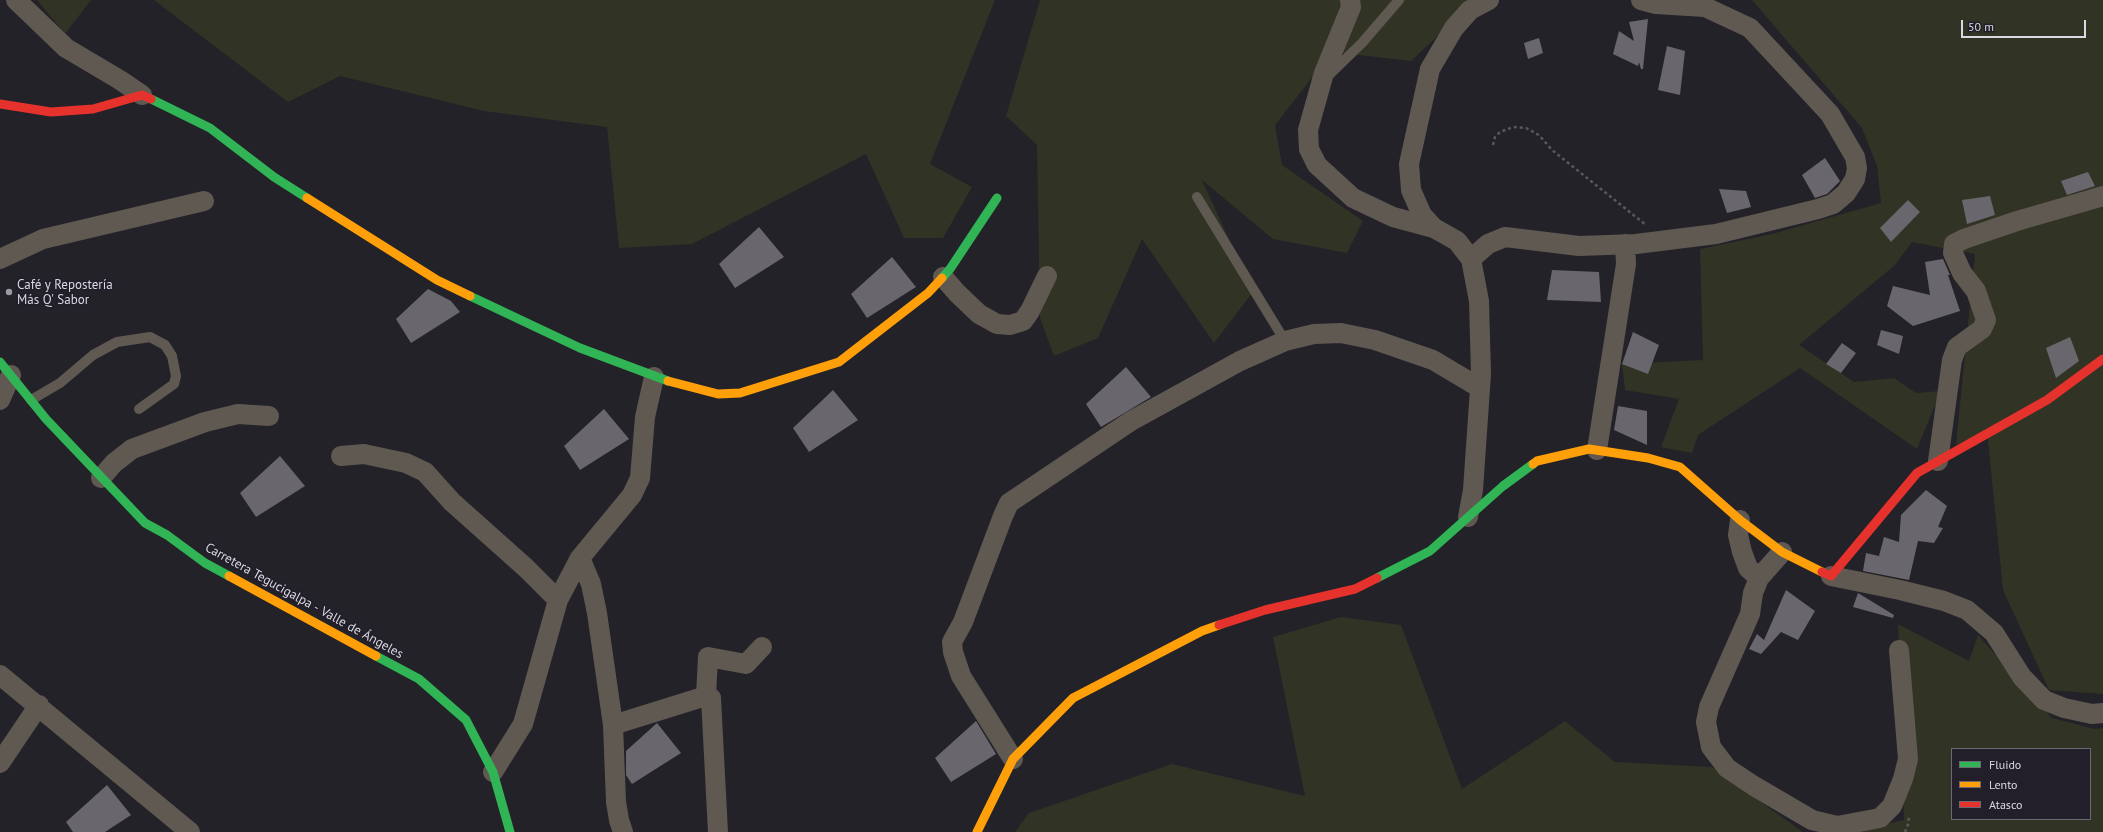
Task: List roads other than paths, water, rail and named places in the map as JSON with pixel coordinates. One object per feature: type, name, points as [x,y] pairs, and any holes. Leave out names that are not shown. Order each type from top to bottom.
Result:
[{"type":"street","points":[[16,0],[66,48],[142,95],[210,128],[274,178],[437,280],[580,348],[654,377],[718,394],[740,393],[839,362],[928,294],[943,277],[997,198]]},
{"type":"street","points":[[1350,0],[1351,6],[1321,84],[1308,130],[1309,149],[1317,165],[1352,198],[1393,216],[1434,228],[1457,241],[1470,259],[1479,301],[1480,388],[1472,490],[1468,517]]},
{"type":"street","points":[[1434,228],[1422,215],[1411,190],[1409,164],[1430,69],[1454,28],[1470,10],[1489,0]]},
{"type":"street","points":[[1470,259],[1488,244],[1505,237],[1579,246],[1624,244],[1716,234],[1833,204],[1846,193],[1855,179],[1855,157],[1830,114],[1750,28],[1705,7],[1656,4],[1641,0]]},
{"type":"street","points":[[0,104],[13,108],[51,112],[93,109],[142,95]]},
{"type":"street","points":[[1938,461],[1952,360],[1957,347],[1982,329],[1986,320],[1976,291],[1962,273],[1953,253],[1954,244],[1964,239],[2017,221],[2103,196]]},
{"type":"street","points":[[0,259],[43,239],[204,201]]},
{"type":"street","points":[[1597,450],[1626,264],[1624,244]]},
{"type":"street","points":[[943,277],[979,314],[997,324],[1010,325],[1023,321],[1030,311],[1047,276]]},
{"type":"street","points":[[1012,758],[961,676],[953,652],[952,642],[962,622],[1009,503],[1131,421],[1240,361],[1285,341],[1314,334],[1341,333],[1375,340],[1433,360],[1480,388]]},
{"type":"street","points":[[1831,576],[1909,480],[1917,473],[2047,400],[2103,359]]},
{"type":"street","points":[[0,400],[5,369]]},
{"type":"street","name":"Carretera Tegucigalpa - Valle de Ángeles","points":[[5,369],[30,400],[101,478],[145,523],[167,535],[205,563],[419,679],[466,720],[493,772],[510,832]]},
{"type":"street","points":[[493,772],[523,724],[558,600],[580,558],[632,495],[640,478],[645,417],[654,377]]},
{"type":"street","points":[[101,478],[114,463],[132,449],[164,437],[205,422],[238,414],[269,416]]},
{"type":"street","points":[[977,832],[1012,758],[1073,698],[1202,631],[1265,610],[1355,589],[1430,551],[1503,486],[1538,461],[1589,449],[1648,458],[1680,467],[1740,520],[1782,552],[1831,576],[1900,590],[1944,601],[1967,610],[1994,633],[2022,677],[2044,700],[2064,708],[2092,714],[2103,713]]},
{"type":"street","points":[[341,456],[364,454],[406,463],[425,472],[452,502],[526,568],[558,600]]},
{"type":"street","points":[[1740,520],[1738,535],[1742,552],[1748,568],[1759,578]]},
{"type":"street","points":[[1782,552],[1759,578],[1753,593],[1750,614],[1709,707],[1706,722],[1707,734],[1711,747],[1727,768],[1754,786],[1812,820],[1837,826],[1880,818],[1892,806],[1903,779],[1908,759],[1899,650]]},
{"type":"street","points":[[580,558],[591,584],[597,613],[613,725],[616,802],[623,832]]},
{"type":"street","points":[[706,696],[708,657],[746,664],[762,647]]},
{"type":"street","points":[[0,675],[39,705],[190,832]]},
{"type":"street","points":[[613,725],[706,696],[711,698],[718,832]]},
{"type":"street","points":[[0,763],[39,705]]},
{"type":"lane","points":[[1321,84],[1362,42],[1399,0]]},
{"type":"lane","points":[[1197,197],[1285,341]]},
{"type":"lane","points":[[30,400],[60,383],[93,355],[118,342],[150,336],[165,345],[172,356],[176,376],[174,384],[139,409]]},
{"type":"place","name":"Café y Repostería Más Q' Sabor","points":[[9,292]]}]
